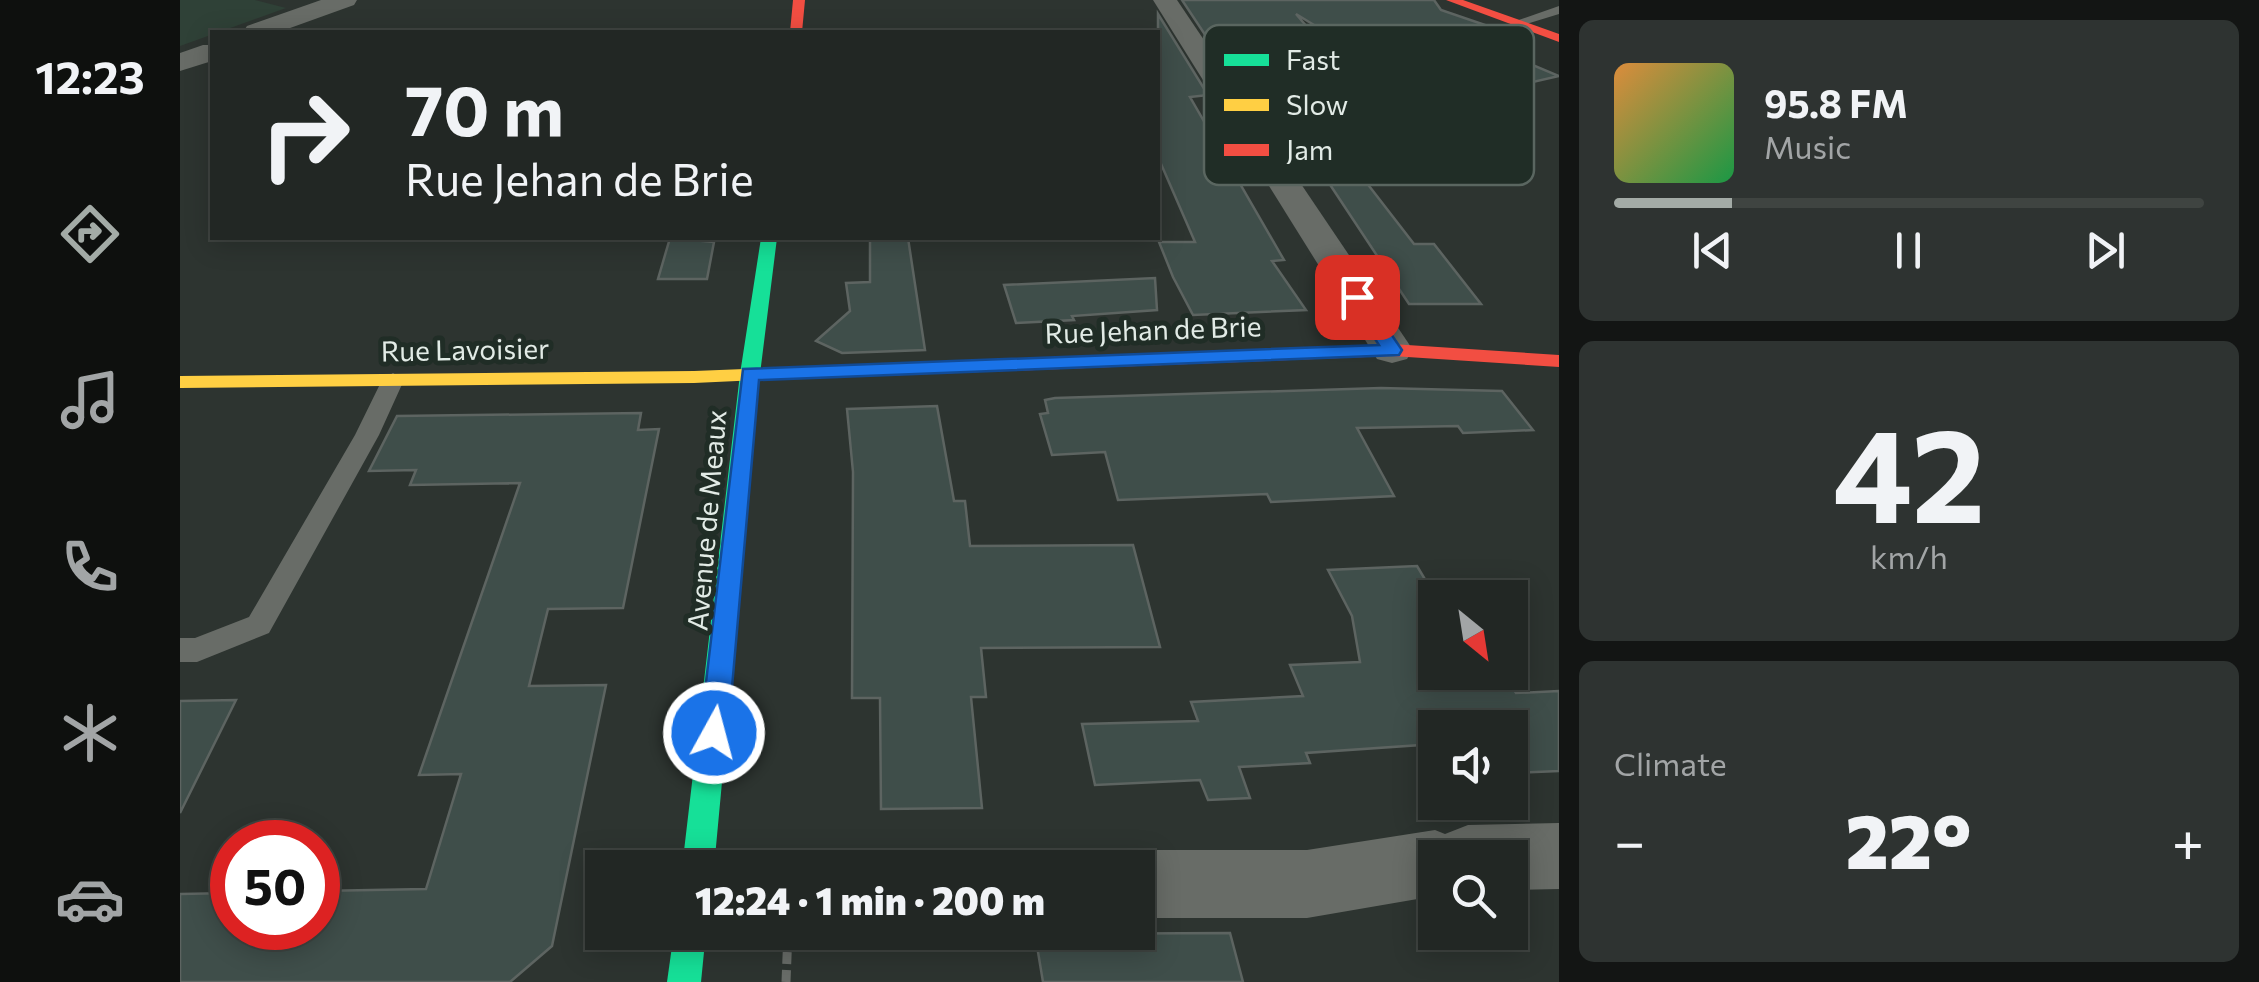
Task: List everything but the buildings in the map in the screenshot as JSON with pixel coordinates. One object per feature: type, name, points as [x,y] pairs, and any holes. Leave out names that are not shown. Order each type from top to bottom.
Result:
[{"type":"street","points":[[262,30],[345,0]]},
{"type":"street","points":[[796,30],[799,0]]},
{"type":"street","points":[[1165,0],[1204,60]]},
{"type":"street","points":[[1452,0],[1523,25]]},
{"type":"street","points":[[1534,29],[1559,38]]},
{"type":"street","points":[[1285,185],[1392,350]]},
{"type":"street","name":"Avenue de Meaux","points":[[700,850],[750,374],[769,240]]},
{"type":"street","name":"Rue Jehan de Brie","points":[[750,374],[1392,350],[1559,362]]},
{"type":"street","name":"Rue Lavoisier","points":[[180,382],[750,374]]},
{"type":"street","points":[[1528,857],[1559,856]]},
{"type":"street","points":[[1155,884],[1307,884],[1418,866]]},
{"type":"street","points":[[684,982],[688,950]]},
{"type":"lane","points":[[1517,23],[1552,8]]},
{"type":"lane","points":[[180,650],[197,650],[259,624],[367,435],[393,380]]},
{"type":"path","points":[[786,982],[787,950]]},
{"type":"shaded area","points":[[180,0],[255,0],[286,8],[225,30],[210,30],[210,35],[180,46]]},
{"type":"traffic: fast","points":[[700,850],[750,374],[769,240]]},
{"type":"traffic: fast","points":[[684,982],[688,950]]},
{"type":"traffic: slow","points":[[180,382],[694,377],[878,370]]},
{"type":"traffic: jam","points":[[796,30],[799,0]]},
{"type":"traffic: jam","points":[[1452,0],[1522,25]]},
{"type":"traffic: jam","points":[[1534,29],[1559,38]]},
{"type":"traffic: jam","points":[[878,370],[1392,350],[1559,361]]},
{"type":"route","points":[[714,733],[750,374],[1392,350],[1357,297]]}]
